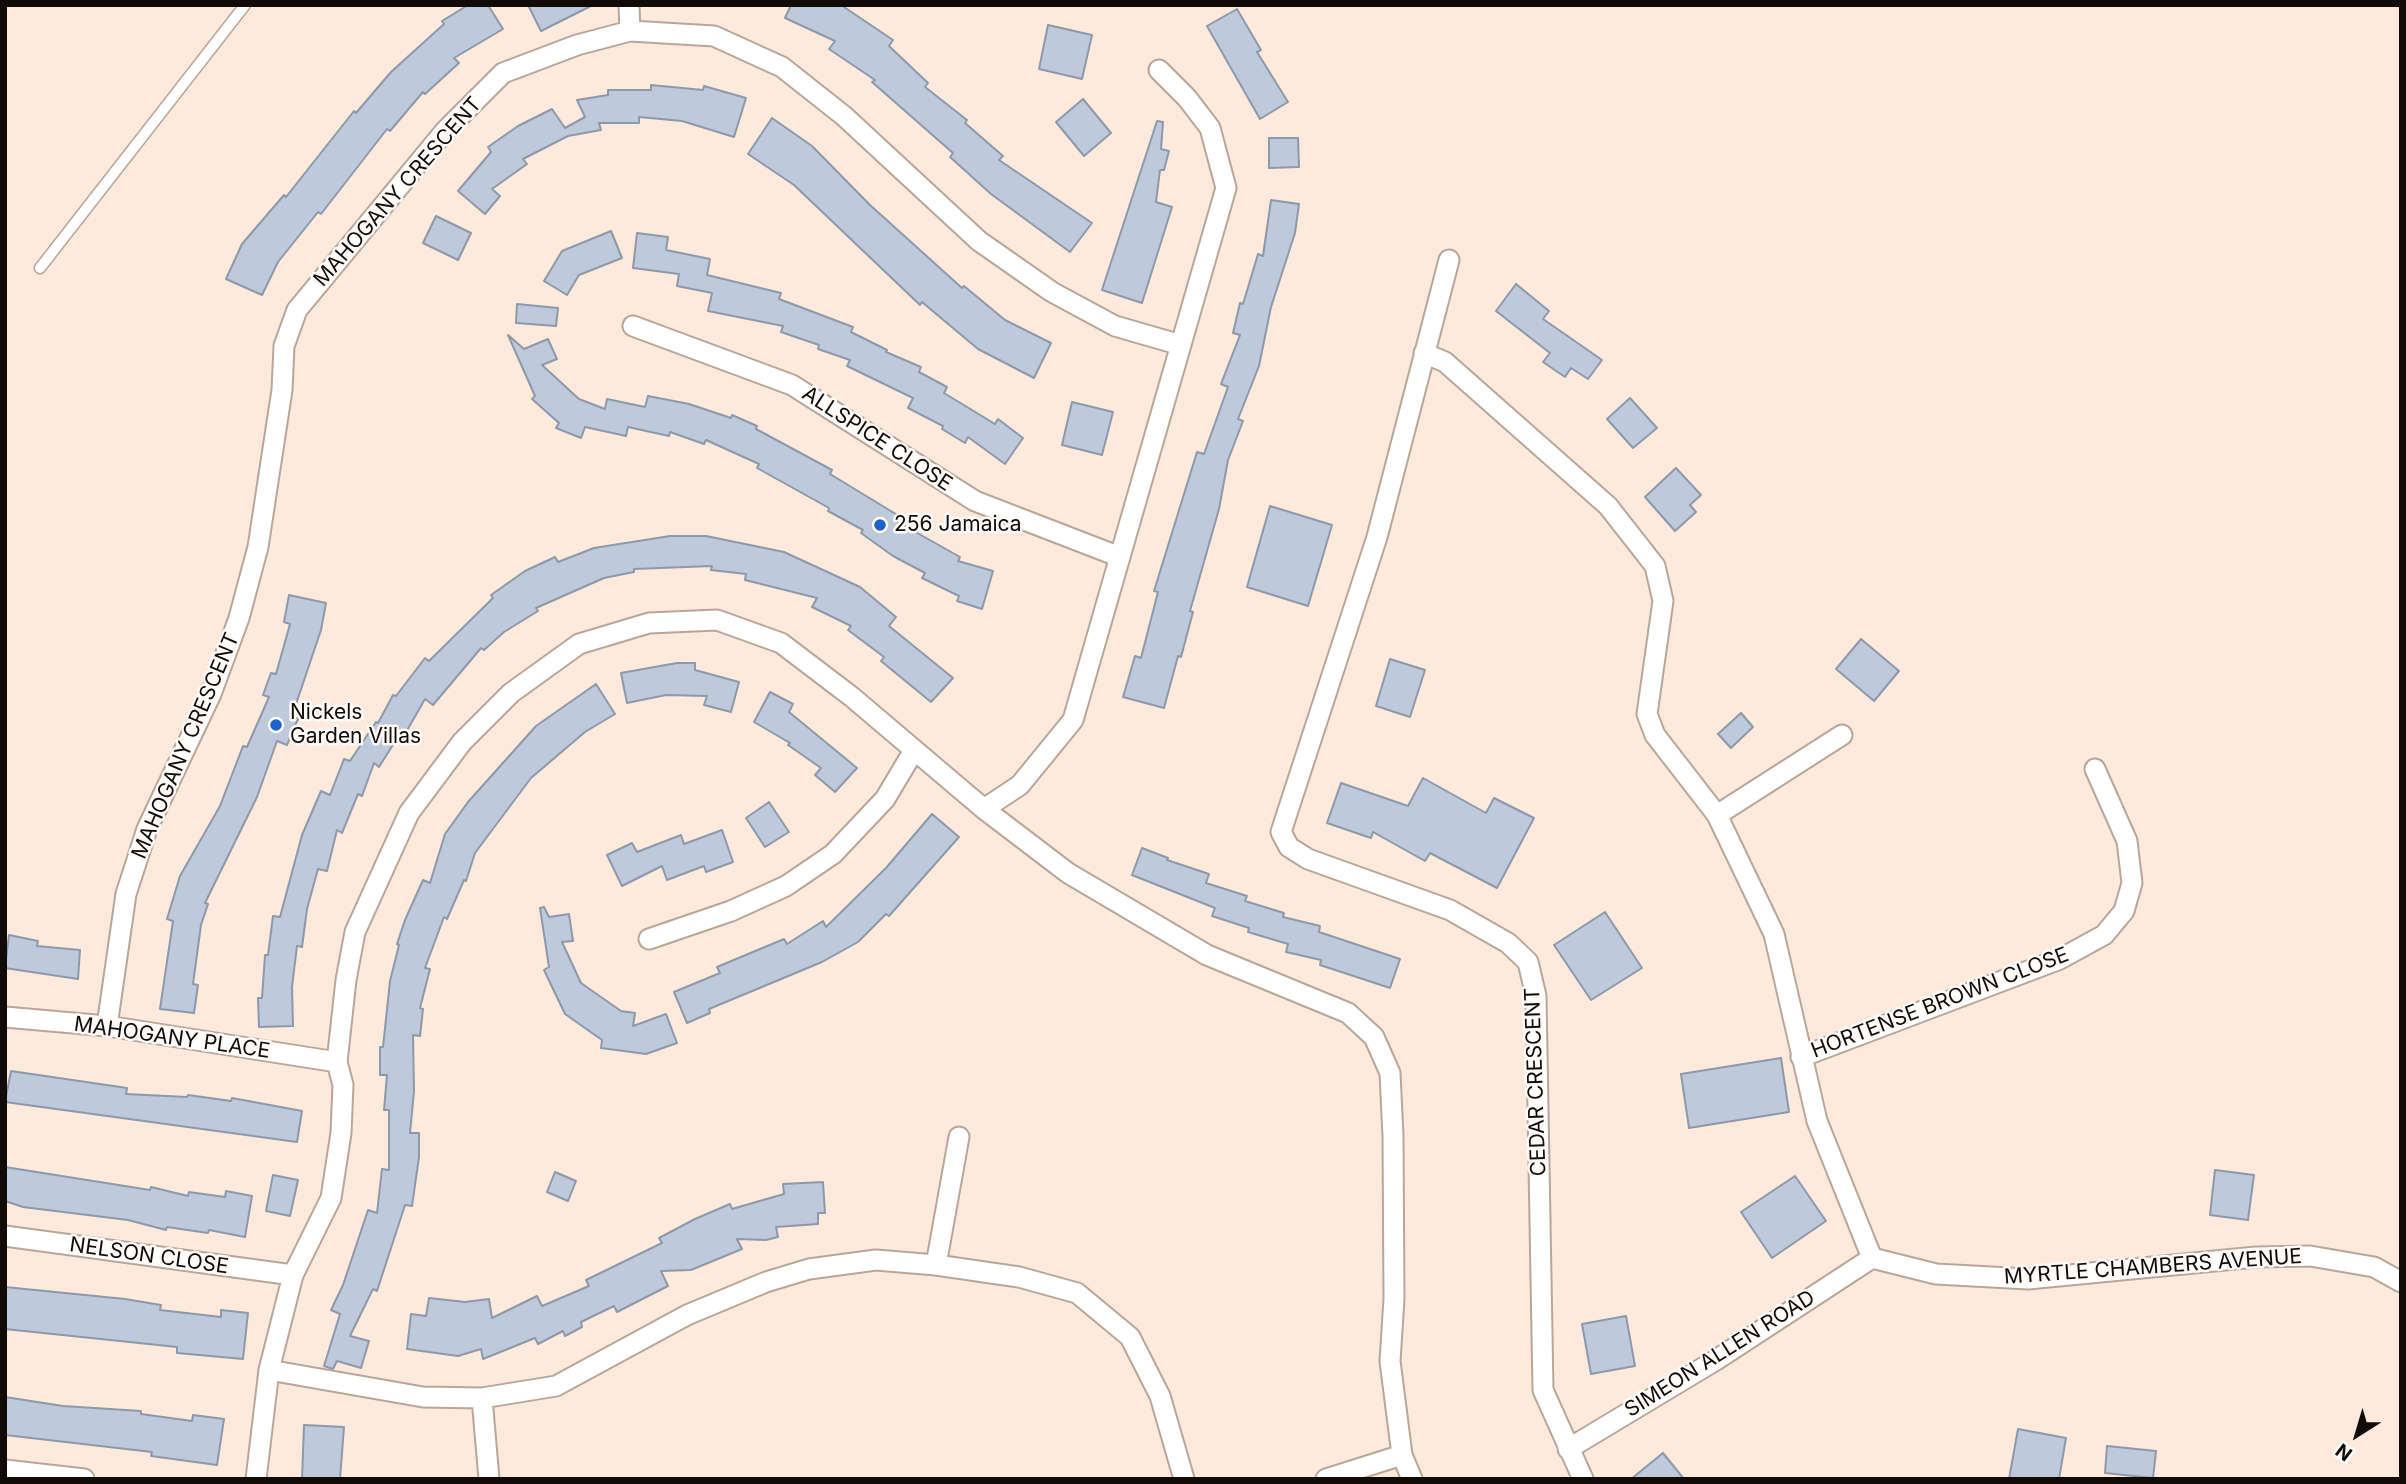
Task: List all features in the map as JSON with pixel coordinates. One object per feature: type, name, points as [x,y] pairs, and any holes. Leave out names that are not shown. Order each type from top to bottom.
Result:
[{"type":"street","points":[[629,5],[629,31]]},
{"type":"street","name":"MAHOGANY CRESCENT","points":[[107,1027],[126,894],[148,829],[216,681],[239,618],[258,547],[282,390],[284,346],[297,310],[445,131],[503,74],[578,45],[629,31],[714,36],[782,67],[845,116],[989,248],[1052,292],[1115,326],[1181,345]]},
{"type":"street","points":[[984,809],[1020,785],[1073,720],[1226,188],[1210,128],[1187,98],[1159,70]]},
{"type":"street","points":[[1449,260],[1424,353],[1445,362],[1608,506],[1655,566],[1664,601],[1647,714],[1655,735],[1717,815],[1774,934],[1817,1121],[1872,1258]]},
{"type":"street","name":"ALLSPICE CLOSE","points":[[633,326],[792,385],[975,501],[1120,557]]},
{"type":"street","name":"CEDAR CRESCENT","points":[[1424,353],[1377,537],[1281,832],[1289,846],[1308,859],[1450,909],[1508,943],[1528,962],[1536,996],[1543,1390],[1583,1479]]},
{"type":"street","points":[[256,1479],[269,1370],[293,1275],[331,1198],[341,1133],[344,1085],[337,1062],[346,980],[355,932],[409,813],[461,743],[511,693],[579,644],[649,623],[717,620],[780,642],[852,698],[984,809],[1068,873],[1207,955],[1348,1013],[1374,1037],[1390,1073],[1394,1272],[1390,1361],[1402,1455],[1412,1479]]},
{"type":"street","points":[[1717,815],[1842,735]]},
{"type":"street","points":[[649,939],[731,911],[786,886],[833,854],[885,799],[913,751]]},
{"type":"street","name":"HORTENSE BROWN CLOSE","points":[[1801,1056],[2060,959],[2104,935],[2124,911],[2132,883],[2127,841],[2095,769]]},
{"type":"street","name":"MAHOGANY PLACE","points":[[5,1017],[107,1027],[337,1062]]},
{"type":"street","points":[[936,1265],[959,1137]]},
{"type":"street","name":"NELSON CLOSE","points":[[5,1236],[293,1275]]},
{"type":"street","name":"MYRTLE CHAMBERS AVENUE","points":[[1872,1258],[1936,1274],[2028,1279],[2256,1257],[2310,1256],[2374,1268],[2401,1282]]},
{"type":"street","name":"SIMEON ALLEN ROAD","points":[[1568,1449],[1716,1360],[1872,1258]]},
{"type":"street","points":[[269,1370],[423,1397],[482,1398],[556,1386],[687,1315],[766,1282],[808,1269],[876,1261],[936,1265],[1019,1277],[1077,1293],[1130,1338],[1160,1396],[1184,1479]]},
{"type":"street","points":[[482,1398],[489,1479]]},
{"type":"street","points":[[1326,1479],[1402,1455]]},
{"type":"street","points":[[5,1469],[83,1479]]},
{"type":"lane","points":[[40,268],[245,5]]},
{"type":"building","points":[[468,5],[488,5],[503,29],[454,58],[459,63],[425,94],[423,92],[390,131],[387,129],[321,214],[318,212],[278,262],[262,295],[226,279],[242,244],[284,195],[286,197],[354,111],[356,113],[391,72],[444,24],[442,21]]},
{"type":"building","points":[[528,5],[593,5],[541,31]]},
{"type":"building","points":[[791,5],[841,5],[893,40],[889,46],[928,83],[925,87],[967,120],[965,123],[1003,156],[999,160],[1092,223],[1070,252],[991,194],[950,157],[953,153],[872,82],[875,80],[829,49],[835,41],[785,18]]},
{"type":"building","points":[[1237,9],[1261,50],[1257,52],[1288,102],[1260,119],[1207,26]]},
{"type":"building","points":[[1048,25],[1092,35],[1082,79],[1039,69]]},
{"type":"building","points":[[651,85],[703,90],[704,86],[746,98],[734,137],[682,121],[639,117],[639,123],[599,123],[601,130],[568,136],[523,159],[527,164],[492,189],[500,196],[485,214],[458,191],[491,152],[488,147],[518,126],[552,109],[565,128],[585,117],[577,100],[608,95],[608,90],[651,90]]},
{"type":"building","points":[[1083,99],[1111,133],[1084,156],[1056,122]]},
{"type":"building","points":[[772,118],[812,146],[870,205],[962,288],[964,286],[1005,320],[1051,343],[1034,378],[978,349],[922,302],[920,305],[794,185],[748,154]]},
{"type":"building","points":[[1157,121],[1163,122],[1161,149],[1169,151],[1164,170],[1160,170],[1156,202],[1172,207],[1142,303],[1102,290]]},
{"type":"building","points":[[1269,138],[1298,138],[1299,167],[1269,168]]},
{"type":"building","points":[[1271,200],[1299,204],[1295,233],[1271,307],[1259,366],[1238,419],[1243,421],[1228,460],[1219,509],[1190,611],[1193,612],[1164,708],[1123,697],[1135,656],[1141,658],[1158,592],[1154,591],[1197,452],[1204,454],[1228,387],[1221,384],[1240,335],[1233,333],[1240,303],[1243,304],[1258,254],[1263,256]]},
{"type":"building","points":[[436,216],[471,233],[458,260],[423,243]]},
{"type":"building","points":[[611,231],[622,258],[579,275],[567,295],[544,281],[562,251]]},
{"type":"building","points":[[637,233],[668,237],[666,250],[710,259],[707,275],[781,293],[779,299],[853,327],[851,332],[887,350],[886,352],[921,367],[919,372],[947,387],[944,393],[995,424],[998,419],[1023,438],[1005,464],[968,437],[965,443],[942,429],[943,426],[908,408],[913,398],[847,366],[850,360],[818,349],[819,345],[781,332],[783,326],[708,311],[712,293],[677,286],[679,274],[633,268]]},
{"type":"building","points":[[1516,284],[1549,311],[1543,319],[1602,360],[1588,379],[1571,368],[1565,377],[1543,362],[1550,353],[1496,311]]},
{"type":"building","points":[[517,304],[558,308],[556,326],[516,323]]},
{"type":"building","points":[[508,335],[524,349],[548,339],[557,359],[542,365],[579,399],[605,409],[607,399],[645,407],[648,396],[689,404],[731,418],[732,415],[757,426],[756,429],[832,470],[830,474],[899,516],[896,521],[960,557],[958,561],[993,571],[982,609],[957,601],[959,596],[922,578],[925,573],[893,556],[861,533],[863,530],[828,511],[829,508],[757,468],[759,464],[706,440],[704,444],[670,432],[669,436],[628,427],[626,436],[585,427],[581,438],[556,428],[559,423],[532,399],[535,396]]},
{"type":"building","points":[[1630,398],[1657,428],[1633,448],[1607,419]]},
{"type":"building","points":[[1072,402],[1113,412],[1102,455],[1062,445]]},
{"type":"building","points":[[1676,468],[1701,495],[1690,505],[1696,512],[1675,531],[1645,497]]},
{"type":"building","points":[[1270,506],[1332,525],[1308,606],[1247,587]]},
{"type":"building","points":[[670,536],[706,536],[784,552],[860,587],[896,617],[889,626],[953,678],[931,702],[881,661],[884,657],[848,630],[851,626],[812,607],[817,598],[745,580],[746,574],[711,570],[712,566],[634,569],[634,572],[604,578],[536,608],[538,611],[504,632],[484,650],[481,648],[433,705],[425,699],[405,734],[401,732],[379,767],[374,763],[362,796],[358,794],[342,833],[337,830],[327,871],[318,869],[307,909],[302,947],[297,946],[292,987],[293,1026],[259,1027],[258,998],[262,998],[265,955],[268,955],[273,916],[280,917],[302,835],[321,791],[330,795],[344,759],[350,761],[376,722],[378,723],[393,695],[396,696],[425,658],[429,661],[493,598],[491,595],[525,571],[555,557],[558,562],[594,548]]},
{"type":"building","points":[[289,595],[326,603],[321,630],[292,716],[298,719],[287,745],[277,741],[257,797],[205,903],[208,904],[201,925],[193,984],[198,985],[194,1013],[160,1009],[173,921],[167,919],[180,876],[220,806],[243,746],[247,747],[269,697],[263,695],[271,673],[276,674],[290,624],[284,622]]},
{"type":"building","points":[[1861,639],[1899,671],[1874,701],[1836,669]]},
{"type":"building","points":[[1390,659],[1425,670],[1410,717],[1376,706]]},
{"type":"building","points":[[677,663],[695,663],[695,670],[739,682],[731,712],[704,705],[707,696],[666,695],[627,703],[621,673]]},
{"type":"building","points":[[596,684],[615,714],[585,732],[531,778],[475,853],[466,881],[464,880],[447,919],[444,917],[425,968],[430,969],[420,1008],[423,1009],[420,1036],[413,1035],[414,1091],[410,1133],[419,1133],[419,1157],[412,1206],[405,1205],[377,1291],[373,1289],[350,1336],[369,1341],[361,1368],[337,1361],[333,1369],[324,1366],[340,1314],[331,1310],[343,1285],[368,1210],[377,1213],[382,1169],[389,1170],[389,1110],[384,1110],[387,1075],[380,1075],[380,1047],[383,1047],[390,981],[399,945],[397,944],[405,920],[423,880],[430,883],[445,834],[468,802],[536,726]]},
{"type":"building","points":[[770,692],[793,704],[789,712],[857,768],[835,792],[815,775],[821,768],[788,745],[790,743],[754,722]]},
{"type":"building","points":[[1741,713],[1753,727],[1731,748],[1718,734]]},
{"type":"building","points":[[1423,778],[1486,813],[1494,798],[1534,818],[1497,888],[1430,853],[1425,861],[1373,832],[1371,838],[1327,823],[1341,783],[1408,806]]},
{"type":"building","points":[[769,802],[789,832],[765,847],[746,818]]},
{"type":"building","points":[[932,814],[959,837],[889,916],[886,914],[858,942],[822,962],[709,1009],[710,1013],[687,1023],[674,992],[720,973],[717,967],[784,939],[787,944],[823,921],[826,927],[886,868]]},
{"type":"building","points":[[722,830],[733,862],[706,872],[704,866],[667,880],[662,866],[622,886],[607,855],[632,843],[637,852],[681,835],[684,844]]},
{"type":"building","points":[[1142,848],[1168,858],[1167,860],[1209,874],[1206,883],[1247,896],[1245,901],[1284,913],[1283,917],[1320,926],[1319,932],[1400,959],[1390,988],[1320,965],[1321,960],[1286,952],[1288,944],[1248,932],[1249,928],[1212,916],[1215,908],[1132,875]]},
{"type":"building","points":[[544,907],[549,917],[569,914],[573,941],[562,942],[581,983],[621,1011],[635,1013],[633,1026],[666,1014],[677,1043],[646,1054],[601,1048],[602,1040],[565,1014],[544,970],[549,967],[540,908]]},
{"type":"building","points":[[1605,912],[1642,968],[1591,1000],[1554,945]]},
{"type":"building","points":[[9,935],[38,941],[37,946],[80,950],[78,979],[5,968]]},
{"type":"building","points":[[1781,1058],[1789,1112],[1689,1128],[1681,1074]]},
{"type":"building","points":[[11,1071],[127,1088],[126,1094],[188,1095],[231,1101],[232,1098],[302,1111],[297,1142],[5,1102]]},
{"type":"building","points":[[5,1167],[150,1190],[151,1187],[188,1196],[189,1192],[225,1197],[226,1191],[252,1196],[245,1237],[209,1230],[208,1233],[167,1227],[166,1230],[128,1220],[23,1207],[5,1201]]},
{"type":"building","points":[[2215,1170],[2254,1175],[2248,1220],[2210,1215]]},
{"type":"building","points":[[555,1172],[576,1181],[568,1201],[547,1192]]},
{"type":"building","points":[[273,1175],[298,1180],[290,1216],[266,1211]]},
{"type":"building","points":[[1795,1176],[1826,1221],[1772,1258],[1741,1212]]},
{"type":"building","points":[[823,1182],[825,1213],[818,1213],[818,1224],[776,1227],[778,1237],[766,1240],[737,1239],[742,1249],[691,1270],[661,1271],[668,1286],[617,1312],[614,1306],[581,1322],[582,1327],[565,1336],[563,1331],[538,1344],[535,1338],[483,1359],[481,1349],[458,1356],[407,1349],[411,1314],[426,1316],[429,1298],[465,1302],[489,1299],[492,1318],[537,1296],[542,1306],[589,1286],[586,1280],[662,1243],[659,1238],[695,1219],[730,1204],[732,1209],[784,1194],[783,1184]]},
{"type":"building","points":[[5,1287],[125,1299],[161,1305],[160,1310],[221,1317],[221,1310],[248,1313],[243,1359],[177,1353],[177,1347],[5,1329]]},
{"type":"building","points":[[1626,1316],[1635,1366],[1591,1374],[1582,1324]]},
{"type":"building","points":[[5,1397],[63,1406],[141,1411],[141,1414],[192,1421],[193,1415],[224,1419],[217,1465],[151,1456],[152,1452],[5,1435]]},
{"type":"building","points":[[304,1425],[344,1427],[340,1479],[302,1479]]},
{"type":"building","points":[[2018,1429],[2066,1438],[2059,1479],[2009,1479]]},
{"type":"building","points":[[2107,1446],[2156,1451],[2153,1478],[2105,1473]]},
{"type":"building","points":[[1663,1453],[1684,1479],[1631,1479]]},
{"type":"place","name":"256 Jamaica","points":[[880,525]]},
{"type":"place","name":"Nickels Garden Villas","points":[[276,725]]}]
